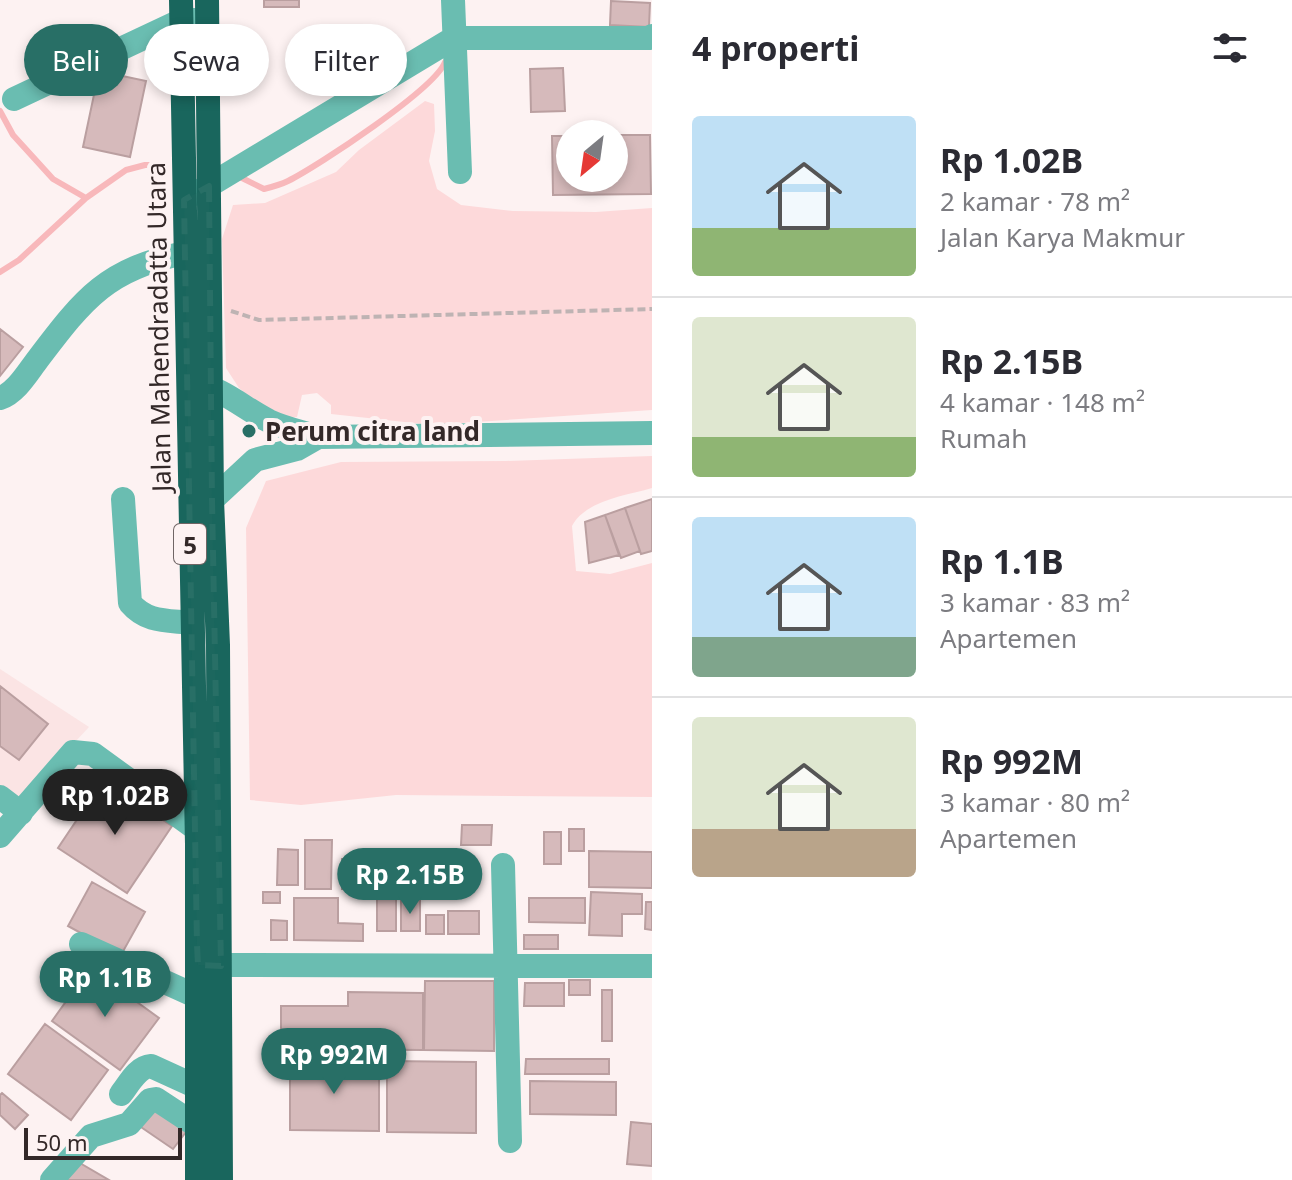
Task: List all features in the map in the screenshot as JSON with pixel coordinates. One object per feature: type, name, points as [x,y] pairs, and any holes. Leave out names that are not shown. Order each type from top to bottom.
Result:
[{"type":"highway","name":"Jalan Mahendradatta Utara","points":[[182,10],[185,253],[199,383],[201,502],[192,623],[195,828],[209,966]]},
{"type":"highway","name":"Jalan Mahendradatta Utara","points":[[199,383],[209,305],[207,10]]},
{"type":"highway","name":"Jalan Mahendradatta Utara","points":[[201,502],[218,645],[217,830],[209,998],[221,1180]]},
{"type":"highway","name":"Jalan Mahendradatta Utara","points":[[197,1180],[197,1087],[209,998]]},
{"type":"street","points":[[453,0],[460,172]]},
{"type":"street","points":[[14,99],[182,10],[207,10]]},
{"type":"street","points":[[184,200],[454,38],[651,44]]},
{"type":"street","points":[[0,398],[8,396],[82,303],[111,279],[145,262],[185,253]]},
{"type":"street","points":[[199,383],[274,423],[318,437],[652,433]]},
{"type":"street","points":[[201,502],[255,460],[297,449],[318,437]]},
{"type":"street","points":[[123,499],[130,603],[139,614],[153,619],[192,623]]},
{"type":"street","points":[[0,836],[73,752],[93,754],[195,828]]},
{"type":"street","points":[[0,797],[21,813]]},
{"type":"street","points":[[503,865],[510,1141]]},
{"type":"street","points":[[81,944],[209,998]]},
{"type":"street","points":[[209,966],[652,966]]},
{"type":"street","points":[[121,1094],[146,1066],[197,1087]]},
{"type":"street","points":[[52,1180],[91,1136],[129,1124],[150,1100],[156,1099],[197,1126]]},
{"type":"path","points":[[209,305],[259,320],[652,309]]},
{"type":"highlighted area","points":[[209,186],[212,500],[221,966],[198,965],[197,945],[184,200]]},
{"type":"shaded area","points":[[425,101],[434,104],[435,131],[429,161],[437,189],[461,205],[513,211],[596,212],[652,208],[652,410],[432,425],[331,414],[331,405],[317,393],[302,395],[297,417],[287,418],[262,407],[239,388],[226,368],[222,239],[233,205],[265,203],[336,172],[359,150]]},
{"type":"shaded area","points":[[652,456],[652,488],[596,505],[578,517],[572,526],[576,571],[610,574],[652,563],[652,797],[396,795],[301,805],[250,800],[246,528],[266,481],[341,462]]},
{"type":"shaded area","points":[[0,669],[89,727],[16,805],[0,791]]},
{"type":"building","points":[[264,0],[299,0],[299,7],[264,7]]},
{"type":"building","points":[[611,1],[650,3],[649,27],[610,25]]},
{"type":"building","points":[[563,68],[565,111],[531,112],[530,69]]},
{"type":"building","points":[[128,77],[144,81],[130,157],[83,147],[94,96],[128,96]]},
{"type":"building","points":[[628,135],[650,135],[651,194],[553,195],[552,136],[556,136],[556,192],[628,192]]},
{"type":"building","points":[[0,329],[23,347],[0,376]]},
{"type":"building","points":[[652,499],[652,551],[641,554],[625,508]]},
{"type":"building","points":[[625,508],[640,551],[621,558],[605,515]]},
{"type":"building","points":[[605,515],[619,555],[589,563],[585,522]]},
{"type":"building","points":[[0,686],[48,724],[19,760],[0,746]]},
{"type":"building","points":[[103,781],[172,826],[127,893],[58,848]]},
{"type":"building","points":[[462,825],[492,825],[491,845],[461,845]]},
{"type":"building","points":[[569,829],[584,829],[584,851],[569,851]]},
{"type":"building","points":[[544,832],[561,832],[561,864],[544,864]]},
{"type":"building","points":[[305,840],[332,840],[331,889],[305,889]]},
{"type":"building","points":[[278,849],[298,850],[298,885],[277,885]]},
{"type":"building","points":[[589,851],[652,852],[652,888],[589,887]]},
{"type":"building","points":[[342,859],[397,860],[397,890],[342,889]]},
{"type":"building","points":[[92,882],[145,912],[121,955],[68,926]]},
{"type":"building","points":[[263,892],[280,892],[280,903],[263,903]]},
{"type":"building","points":[[591,892],[642,894],[642,914],[622,914],[622,936],[589,935]]},
{"type":"building","points":[[377,895],[396,895],[396,931],[377,931]]},
{"type":"building","points":[[294,898],[338,898],[338,923],[363,924],[363,941],[294,940]]},
{"type":"building","points":[[529,898],[585,898],[585,923],[529,922]]},
{"type":"building","points":[[401,900],[420,900],[420,931],[401,931]]},
{"type":"building","points":[[646,902],[652,902],[652,930],[645,929]]},
{"type":"building","points":[[448,911],[479,911],[479,934],[448,934]]},
{"type":"building","points":[[426,915],[444,915],[444,934],[426,934]]},
{"type":"building","points":[[271,920],[287,921],[287,940],[271,940]]},
{"type":"building","points":[[524,935],[558,935],[558,949],[524,949]]},
{"type":"building","points":[[90,968],[159,1018],[120,1070],[52,1021]]},
{"type":"building","points":[[569,980],[590,980],[590,995],[569,995]]},
{"type":"building","points":[[425,981],[494,981],[494,1051],[424,1050]]},
{"type":"building","points":[[525,983],[564,983],[564,1006],[524,1006]]},
{"type":"building","points":[[602,990],[612,990],[612,1041],[602,1041]]},
{"type":"building","points":[[348,992],[423,993],[423,1050],[281,1049],[281,1006],[348,1006]]},
{"type":"building","points":[[45,1024],[108,1070],[71,1120],[8,1074]]},
{"type":"building","points":[[526,1059],[609,1059],[609,1074],[525,1074]]},
{"type":"building","points":[[290,1060],[379,1061],[379,1131],[290,1130]]},
{"type":"building","points":[[387,1061],[476,1062],[476,1133],[387,1132]]},
{"type":"building","points":[[530,1081],[616,1082],[616,1115],[530,1114]]},
{"type":"building","points":[[2,1093],[28,1115],[15,1129],[0,1115]]},
{"type":"building","points":[[154,1102],[189,1128],[173,1149],[138,1125]]},
{"type":"building","points":[[631,1122],[652,1124],[652,1166],[627,1164]]},
{"type":"building","points":[[73,1159],[109,1180],[59,1180]]},
{"type":"waterway","points":[[242,178],[264,189],[303,173],[399,108],[437,74],[445,62]]},
{"type":"waterway","points":[[0,111],[13,135],[53,179],[86,198]]},
{"type":"waterway","points":[[0,272],[19,260],[86,198],[126,170],[145,165],[163,165]]},
{"type":"place","name":"Perum citra land","points":[[249,431]]}]
